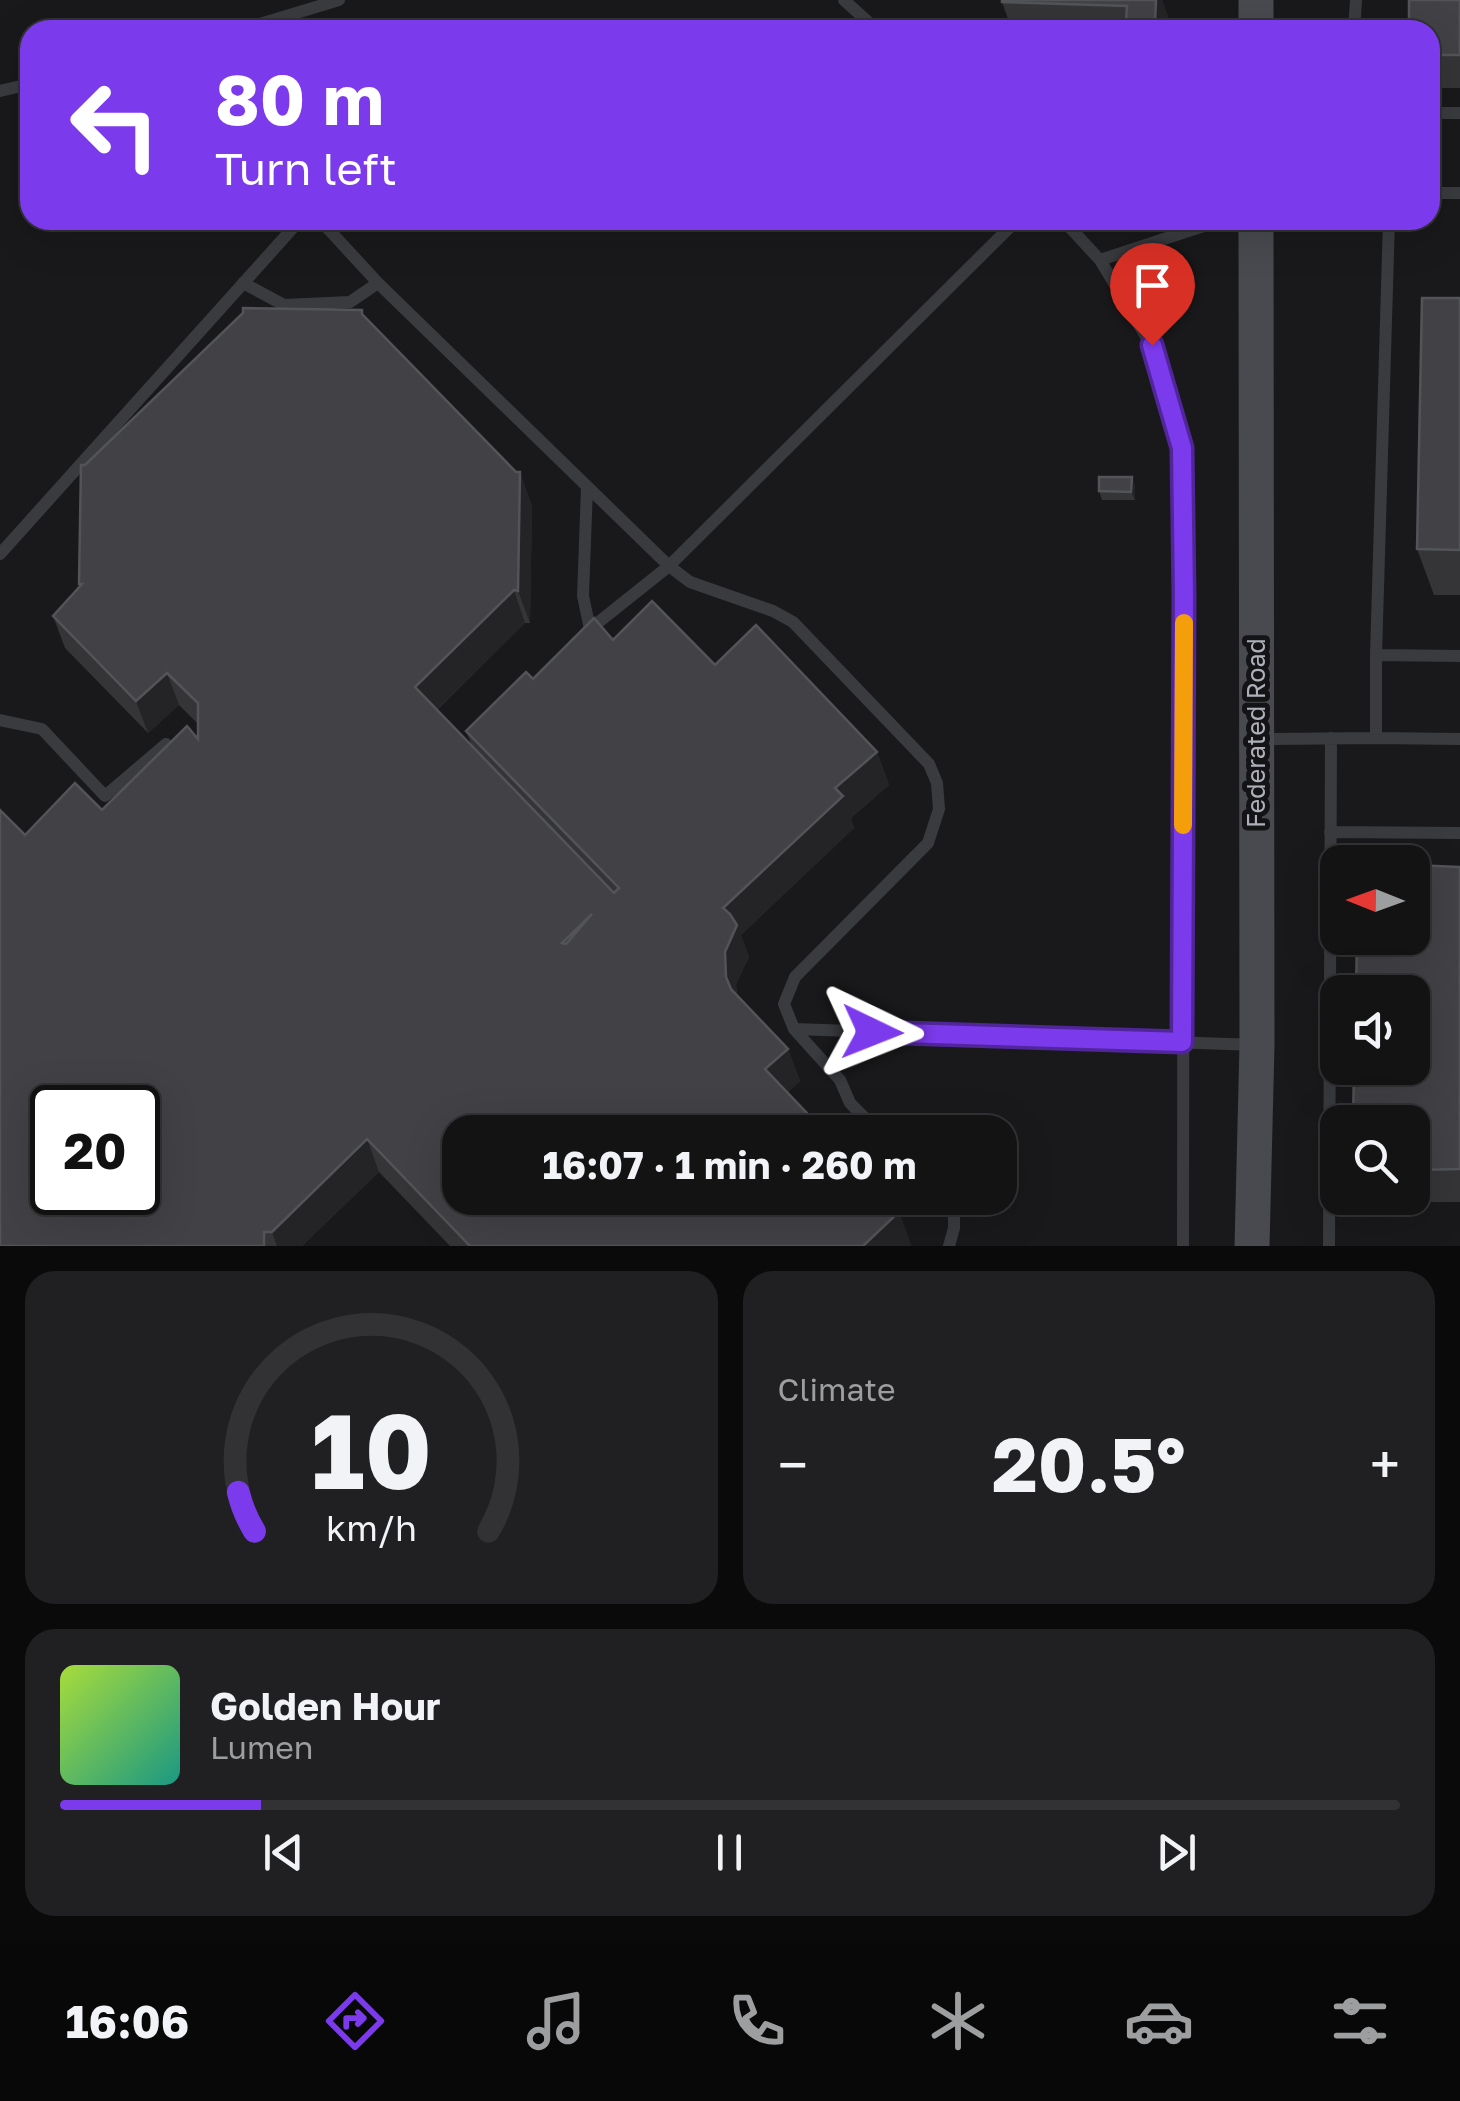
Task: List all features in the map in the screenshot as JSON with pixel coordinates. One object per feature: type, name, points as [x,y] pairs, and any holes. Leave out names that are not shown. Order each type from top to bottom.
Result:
[{"type":"street","name":"Federated Road","points":[[1252,1246],[1257,1045],[1256,230]]},
{"type":"lane","points":[[268,20],[312,4],[339,0]]},
{"type":"lane","points":[[844,0],[866,20]]},
{"type":"lane","points":[[0,554],[291,230]]},
{"type":"lane","points":[[329,230],[378,283],[669,566],[690,582],[793,622],[930,764],[938,784],[939,808],[928,844],[795,977],[784,1004],[794,1029],[840,1080],[850,1102],[863,1115]]},
{"type":"lane","points":[[588,488],[583,596],[590,628],[669,566],[1007,230]]},
{"type":"lane","points":[[1072,230],[1100,260],[1152,345],[1182,448],[1183,1246]]},
{"type":"lane","points":[[1100,260],[1192,230]]},
{"type":"lane","points":[[1376,738],[1389,230]]},
{"type":"lane","points":[[243,283],[284,305],[350,302],[378,283]]},
{"type":"lane","points":[[1376,655],[1460,656]]},
{"type":"lane","points":[[0,720],[42,729],[106,796],[166,744]]},
{"type":"lane","points":[[1329,1246],[1330,738]]},
{"type":"lane","points":[[1256,740],[1460,739]]},
{"type":"lane","points":[[1330,832],[1460,833]]},
{"type":"lane","points":[[794,1029],[1257,1045]]},
{"type":"lane","points":[[949,1246],[954,1215]]},
{"type":"building","points":[[1156,0],[1155,20],[1126,20],[1127,6],[1002,2]]},
{"type":"building","points":[[1409,0],[1460,0],[1460,55],[1440,55],[1440,20],[1409,20]]},
{"type":"building","points":[[1422,298],[1460,298],[1460,550],[1417,549]]},
{"type":"building","points":[[243,308],[362,310],[520,472],[518,591],[514,590],[415,687],[614,893],[619,888],[466,731],[526,672],[533,679],[594,618],[613,640],[652,601],[715,665],[756,625],[877,752],[835,788],[843,796],[723,908],[737,925],[725,952],[726,977],[731,989],[788,1049],[765,1069],[809,1115],[442,1115],[442,1215],[896,1215],[863,1246],[470,1246],[367,1139],[272,1232],[264,1232],[264,1246],[0,1246],[0,810],[25,835],[75,783],[102,810],[187,726],[198,739],[198,703],[167,673],[136,701],[53,616],[82,584],[81,465],[243,313]],"holes":[[[592,914],[566,944],[562,943]]]},
{"type":"building","points":[[1099,477],[1132,477],[1131,492],[1099,491]]},
{"type":"building","points":[[1430,866],[1460,867],[1460,1169],[1430,1170],[1430,1105],[1353,1105],[1354,1085],[1430,1085],[1430,975],[1356,975],[1357,955],[1430,955]]},
{"type":"slow traffic","points":[[1183,825],[1184,623]]},
{"type":"route","points":[[872,1032],[1182,1042],[1182,448],[1152,345]]}]
